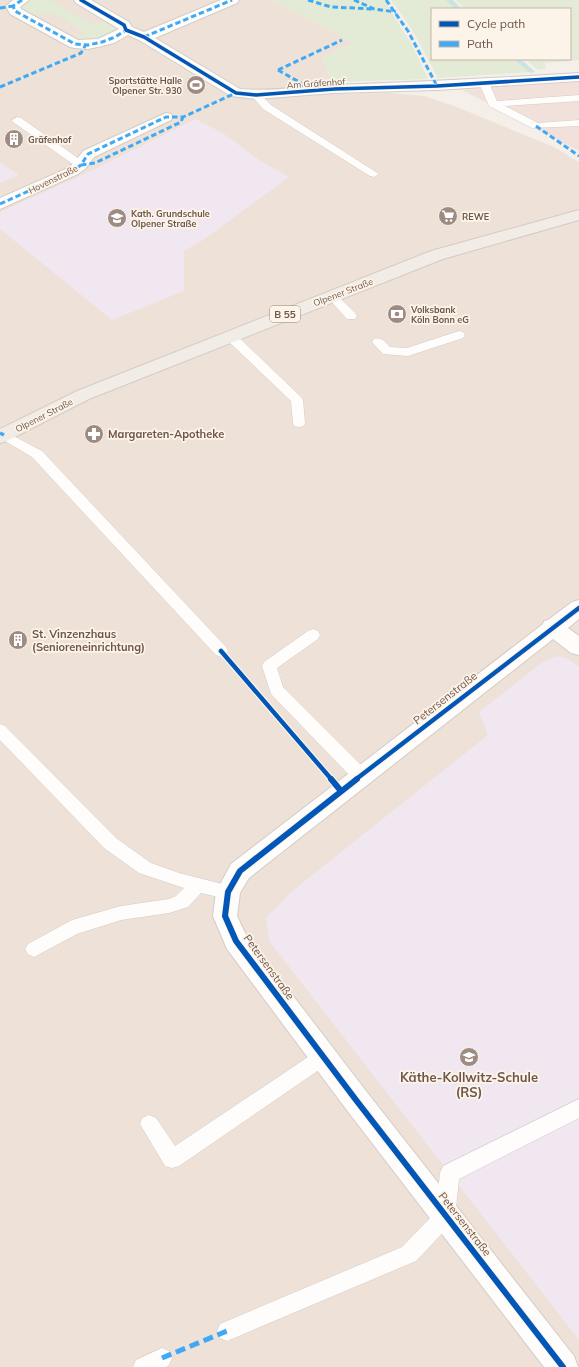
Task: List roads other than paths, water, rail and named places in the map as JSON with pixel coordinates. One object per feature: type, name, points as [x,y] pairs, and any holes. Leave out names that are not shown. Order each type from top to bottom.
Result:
[{"type":"main road","name":"Olpener Straße","points":[[1,435],[83,395],[437,255],[579,215]]},
{"type":"street","points":[[22,0],[13,6],[15,11],[75,44],[85,46],[95,45],[121,34],[126,30]]},
{"type":"street","name":"Am Gräfenhof","points":[[81,0],[124,25],[126,30],[144,37],[236,93],[256,95],[334,89],[429,87],[579,78]]},
{"type":"street","points":[[144,37],[232,0]]},
{"type":"street","name":"Hovenstraße","points":[[0,204],[73,171],[81,165],[88,154],[166,117]]},
{"type":"street","name":"Petersenstraße","points":[[563,1367],[445,1216],[236,941],[225,916],[228,892],[240,871],[552,627],[579,608]]},
{"type":"street","points":[[552,627],[579,647]]},
{"type":"lane","points":[[484,84],[493,104],[536,126],[579,123]]},
{"type":"lane","points":[[256,95],[267,107],[374,174]]},
{"type":"lane","points":[[493,104],[579,98]]},
{"type":"lane","points":[[17,120],[81,165]]},
{"type":"lane","points":[[332,296],[352,316]]},
{"type":"lane","points":[[378,342],[387,351],[408,352],[459,334]]},
{"type":"lane","points":[[230,336],[297,400],[299,423]]},
{"type":"lane","name":"Olpener Straße","points":[[1,435],[37,454],[221,651]]},
{"type":"lane","points":[[313,634],[269,666],[276,690],[361,776]]},
{"type":"lane","points":[[0,730],[110,843],[145,868],[179,880],[228,892]]},
{"type":"lane","points":[[34,949],[72,928],[121,913],[169,906],[182,902],[197,885]]},
{"type":"lane","points":[[149,1124],[172,1159],[323,1057]]},
{"type":"lane","points":[[227,1331],[408,1254],[445,1216],[450,1173],[579,1108]]},
{"type":"lane","points":[[143,1367],[162,1358]]},
{"type":"waterway","points":[[449,0],[458,8]]},
{"type":"waterway","points":[[518,60],[532,72]]},
{"type":"place","name":"Sportstätte Halle Olpener Str. 930","points":[[196,85]]},
{"type":"place","name":"Gräfenhof","points":[[14,139]]},
{"type":"place","name":"REWE","points":[[448,216]]},
{"type":"place","name":"Kath. Grundschule Olpener Straße","points":[[117,218]]},
{"type":"place","name":"Volksbank Köln Bonn eG","points":[[397,314]]},
{"type":"place","name":"Margareten-Apotheke","points":[[94,434]]},
{"type":"place","name":"St. Vinzenzhaus (Senioreneinrichtung)","points":[[18,640]]},
{"type":"place","name":"Käthe-Kollwitz-Schule (RS)","points":[[469,1057]]}]
